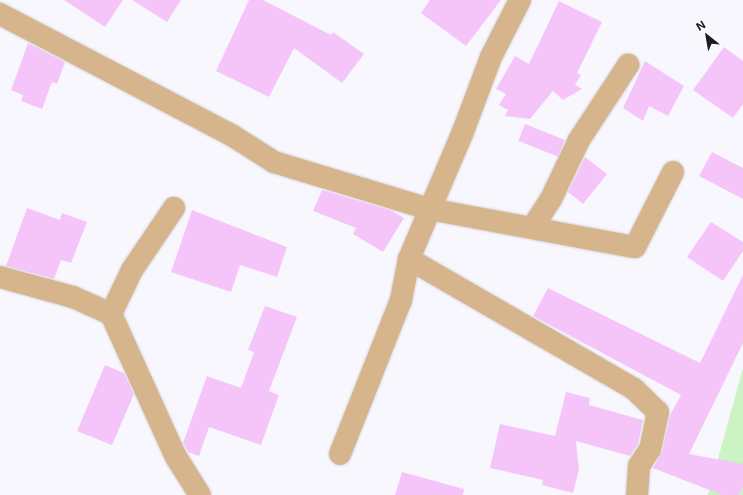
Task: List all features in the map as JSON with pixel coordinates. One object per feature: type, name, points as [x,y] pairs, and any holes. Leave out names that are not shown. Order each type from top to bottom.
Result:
[{"type":"street","points":[[340,454],[401,300],[408,258],[462,134],[490,57],[520,0]]},
{"type":"street","points":[[0,14],[233,136],[274,162],[429,209],[635,247],[673,172]]},
{"type":"street","points":[[532,228],[551,199],[583,133],[628,65]]},
{"type":"street","points":[[111,314],[132,270],[148,251],[174,208]]},
{"type":"street","points":[[408,258],[634,389],[658,412],[650,449],[639,466],[637,495]]},
{"type":"street","points":[[0,277],[73,297],[111,314],[173,450],[200,495]]},
{"type":"green space","points":[[743,368],[743,495],[708,495]]},
{"type":"building","points":[[64,0],[123,0],[105,27]]},
{"type":"building","points":[[132,0],[181,0],[167,22]]},
{"type":"building","points":[[249,0],[263,0],[331,35],[333,32],[364,54],[342,83],[294,48],[269,97],[216,71]]},
{"type":"building","points":[[430,0],[501,0],[466,46],[421,13]]},
{"type":"building","points":[[559,1],[602,22],[577,73],[581,75],[575,85],[582,89],[563,100],[553,91],[530,119],[505,116],[508,110],[499,105],[506,94],[496,89],[515,56],[529,64]]},
{"type":"building","points":[[28,43],[65,62],[57,84],[52,82],[42,109],[21,101],[23,95],[11,90]]},
{"type":"building","points":[[724,47],[743,61],[743,104],[733,118],[693,90]]},
{"type":"building","points":[[645,61],[684,86],[668,116],[649,106],[643,121],[623,108]]},
{"type":"building","points":[[525,124],[565,140],[558,157],[518,141]]},
{"type":"building","points":[[712,152],[743,168],[743,199],[699,176]]},
{"type":"building","points":[[585,157],[607,174],[583,204],[568,192]]},
{"type":"building","points":[[322,190],[390,210],[404,218],[383,252],[353,234],[356,228],[313,211]]},
{"type":"building","points":[[27,208],[60,220],[62,213],[87,222],[71,263],[61,260],[54,279],[6,266]]},
{"type":"building","points":[[192,210],[287,247],[277,277],[240,265],[231,292],[171,272]]},
{"type":"building","points":[[711,222],[743,242],[743,251],[723,281],[687,257]]},
{"type":"building","points":[[743,275],[743,343],[689,454],[743,464],[743,486],[739,495],[722,495],[653,468],[662,452],[670,415],[681,395],[533,316],[548,288],[700,363]]},
{"type":"building","points":[[265,306],[297,317],[269,391],[279,395],[261,445],[209,427],[199,456],[188,452],[183,443],[207,376],[241,388],[254,352],[248,350]]},
{"type":"building","points":[[105,365],[124,373],[134,394],[112,445],[77,431]]},
{"type":"building","points":[[566,392],[590,398],[589,405],[643,420],[638,444],[630,456],[576,441],[579,469],[573,493],[542,485],[543,480],[490,468],[500,424],[555,436]]},
{"type":"building","points":[[402,472],[464,489],[463,495],[395,495]]}]
